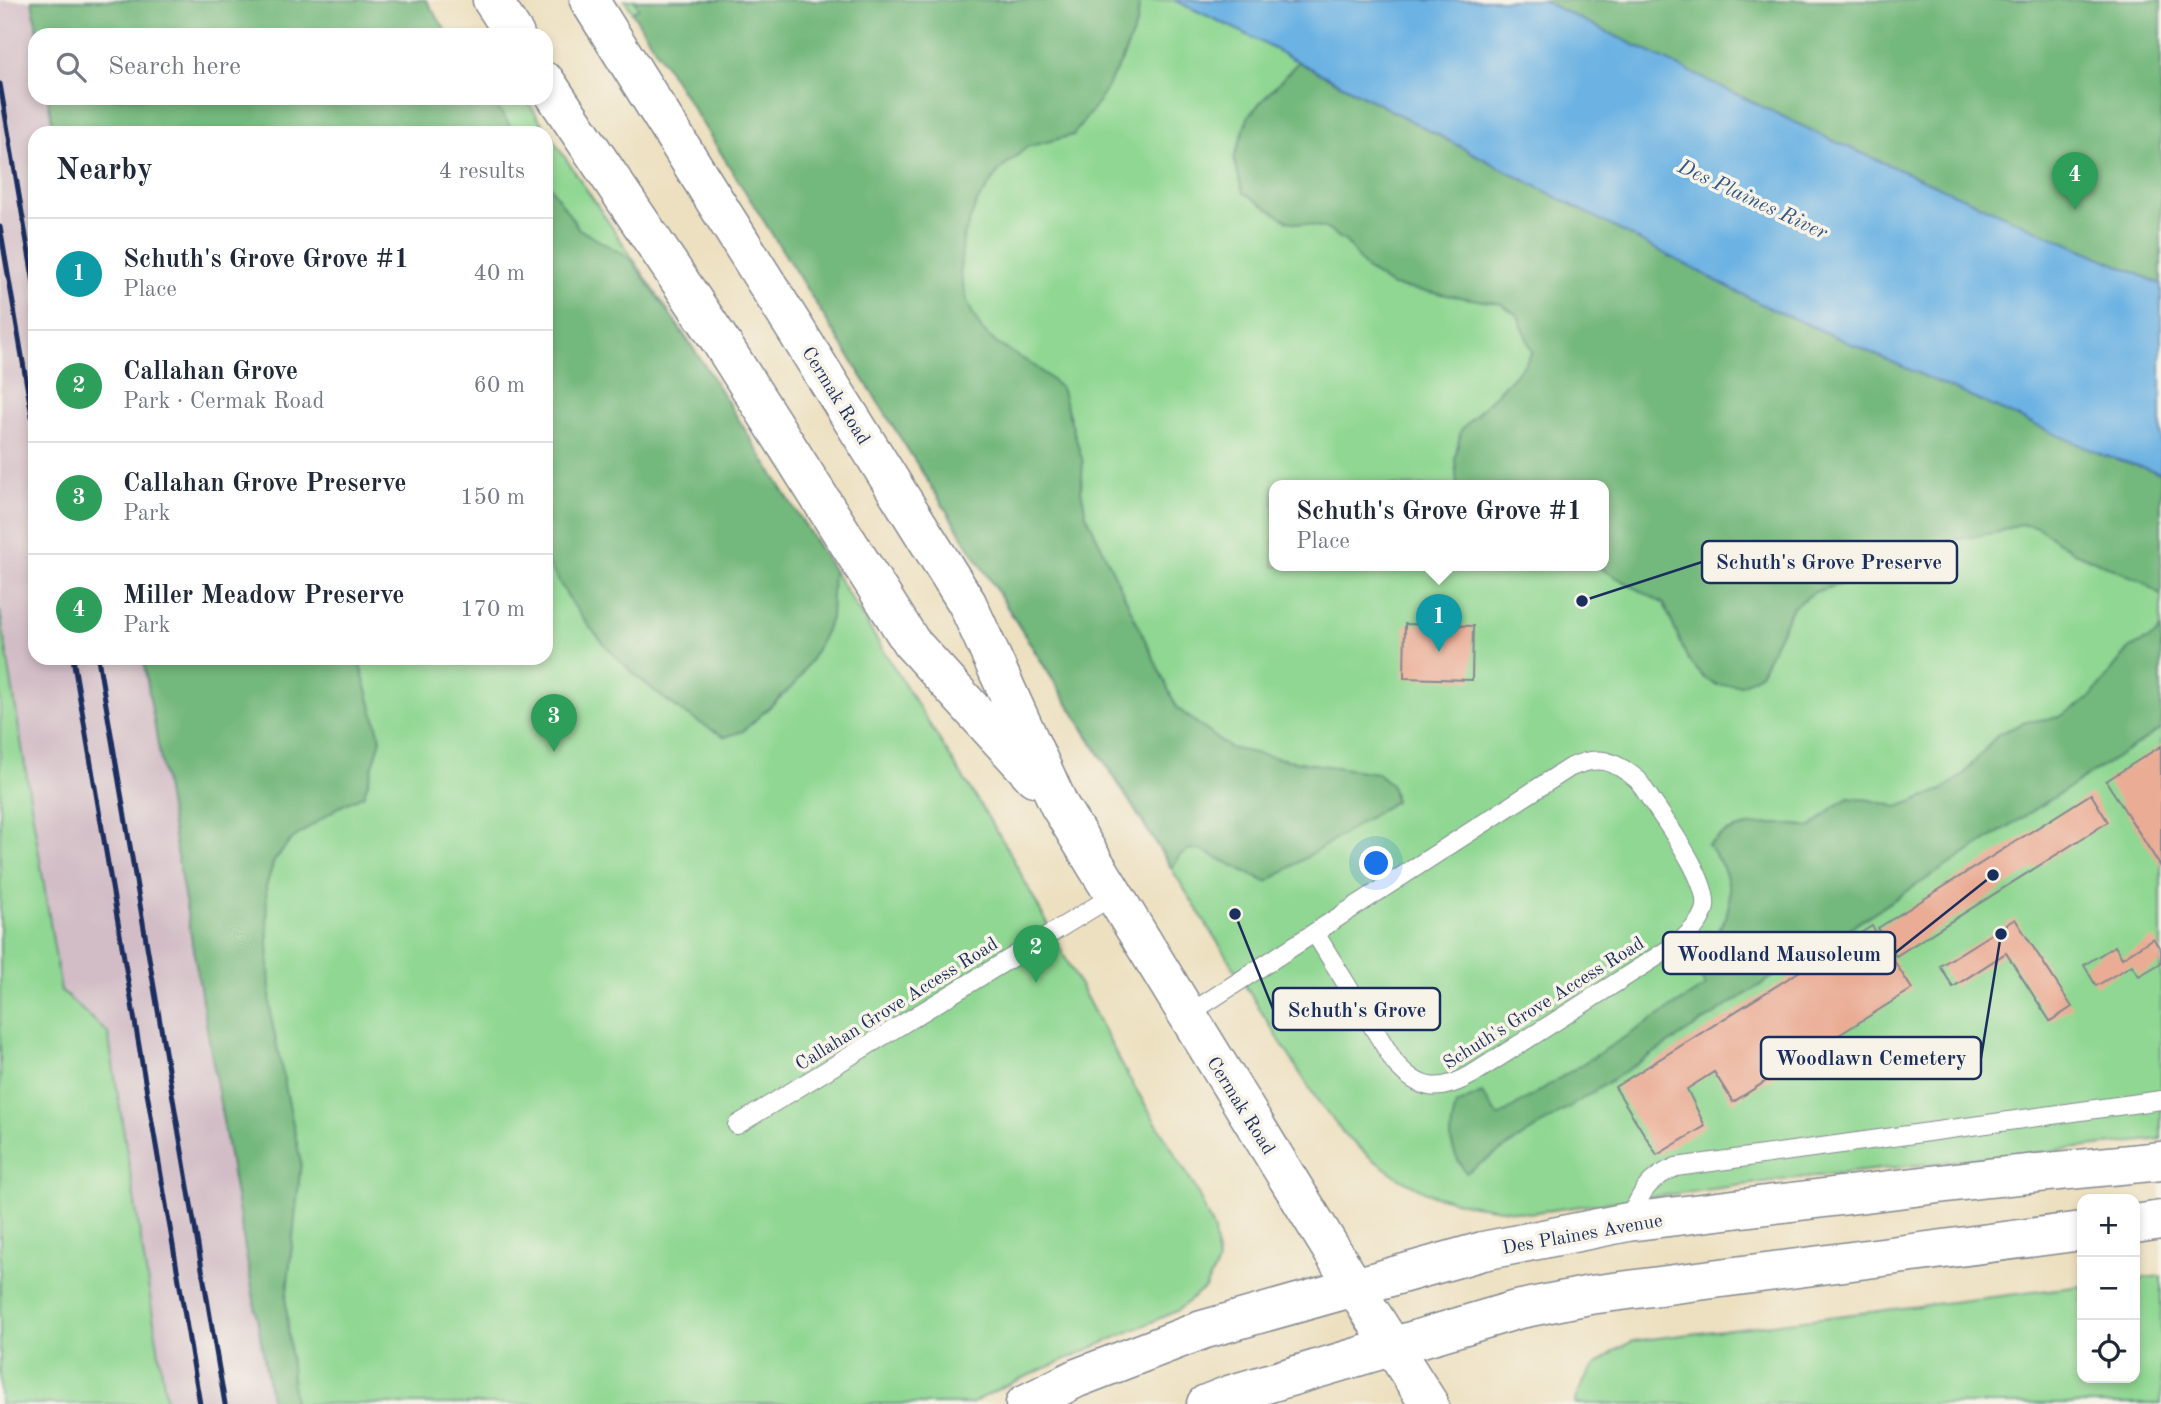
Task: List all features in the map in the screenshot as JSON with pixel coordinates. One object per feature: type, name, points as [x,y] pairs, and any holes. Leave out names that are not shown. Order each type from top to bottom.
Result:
[{"type":"main road","points":[[492,0],[510,28]]},
{"type":"main road","name":"Cermak Road","points":[[589,0],[967,603],[1059,805],[1354,1288],[1429,1404]]},
{"type":"main road","name":"Cermak Road","points":[[553,92],[721,342],[911,642],[1059,805]]},
{"type":"main road","name":"Des Plaines Avenue","points":[[1025,1404],[1077,1378],[1202,1330],[1483,1251],[1628,1222],[1988,1178],[2161,1161]]},
{"type":"main road","points":[[2140,1223],[2161,1220]]},
{"type":"main road","points":[[1206,1404],[1516,1310],[1590,1295],[2077,1232]]},
{"type":"lane","name":"Schuth's Grove Access Road","points":[[1187,1015],[1569,768],[1582,762],[1596,759],[1611,762],[1638,780],[1697,872],[1704,890],[1705,907],[1700,920],[1680,942],[1471,1075],[1455,1084],[1439,1087],[1422,1086],[1407,1076],[1395,1063],[1315,933]]},
{"type":"lane","name":"Callahan Grove Access Road","points":[[737,1125],[1114,895]]},
{"type":"lane","points":[[1628,1222],[1644,1188],[1658,1175],[1676,1167],[2161,1100]]},
{"type":"shaded area","points":[[0,0],[32,0],[37,28],[28,28],[28,105],[49,105],[53,126],[28,126],[28,665],[145,665],[272,1404],[167,1404],[108,1033],[61,991],[0,610]]},
{"type":"green space","points":[[32,0],[426,0],[444,28],[37,28]]},
{"type":"green space","points":[[625,0],[1174,0],[1240,31],[1761,304],[2103,455],[2161,473],[2161,1139],[1789,1179],[1529,1213],[1466,1204],[1432,1195],[1399,1178],[1344,1134],[1317,1100]]},
{"type":"green space","points":[[634,0],[1140,0],[1137,23],[1122,60],[1097,104],[1073,135],[1027,147],[999,171],[976,204],[963,239],[960,272],[968,304],[981,329],[996,343],[1035,366],[1061,388],[1083,462],[1081,490],[1086,514],[1177,708],[1230,748],[1293,761],[1377,773],[1391,784],[1395,801],[1267,882],[1203,851],[1190,849],[1179,856],[1172,868],[632,12],[639,8]]},
{"type":"green space","points":[[1541,0],[2161,0],[2161,284],[1827,138]]},
{"type":"green space","points":[[1298,62],[1761,304],[2103,455],[2161,473],[2161,595],[2142,581],[2072,551],[2037,527],[2019,524],[1999,532],[1936,543],[1912,542],[1891,551],[1874,574],[1815,592],[1793,607],[1760,674],[1741,685],[1717,685],[1704,678],[1687,658],[1664,604],[1605,571],[1609,571],[1609,480],[1457,480],[1455,458],[1461,430],[1524,365],[1532,352],[1518,316],[1502,304],[1392,286],[1365,268],[1346,242],[1325,228],[1288,221],[1243,192],[1234,159],[1249,115]]},
{"type":"green space","points":[[49,105],[530,105],[544,126],[53,126]]},
{"type":"green space","points":[[49,105],[496,105],[510,126],[53,126]]},
{"type":"green space","points":[[553,140],[703,363],[1006,846],[1128,1076],[1196,1189],[1214,1231],[1218,1263],[1205,1288],[1177,1311],[1000,1388],[971,1404],[272,1404],[145,665],[553,665]]},
{"type":"green space","points":[[553,190],[579,229],[631,259],[703,363],[833,570],[831,619],[816,651],[796,683],[743,731],[725,737],[682,711],[642,680],[605,645],[570,600],[553,571]]},
{"type":"green space","points":[[0,610],[61,991],[108,1033],[167,1404],[0,1404]]},
{"type":"green space","points":[[2161,629],[2161,729],[1466,1173],[1451,1141],[1456,1105],[1482,1093],[1498,1117],[1706,986],[1690,960],[1710,942],[1728,908],[1728,882],[1723,868],[1708,845],[1719,836],[1747,826],[1780,824],[1812,827],[1848,798],[1898,807],[1942,790],[1963,775],[1998,734],[2026,722],[2059,717],[2089,699],[2130,648],[2155,636]]},
{"type":"green space","points":[[144,665],[360,665],[381,740],[364,795],[337,808],[291,840],[274,861],[266,887],[271,1017],[301,1163],[286,1301],[294,1404],[272,1404]]},
{"type":"green space","points":[[2161,1276],[2161,1404],[1575,1404],[1584,1381],[1596,1365],[1633,1341],[2077,1287],[2077,1383],[2140,1383],[2140,1278]]},
{"type":"water","name":"Des Plaines River","points":[[1174,0],[1541,0],[1827,138],[2161,284],[2161,473],[2103,455],[1761,304],[1240,31]]},
{"type":"building","points":[[1405,624],[1473,626],[1472,680],[1404,678]]},
{"type":"building","points":[[2161,746],[2161,867],[2106,781]]},
{"type":"building","points":[[2091,794],[2108,822],[1896,956],[1878,928]]},
{"type":"building","points":[[2015,919],[2072,1007],[2050,1021],[2006,953],[1953,987],[1940,966]]},
{"type":"building","points":[[1872,926],[1912,989],[1733,1102],[1714,1072],[1687,1089],[1705,1126],[1657,1155],[1615,1087]]},
{"type":"building","points":[[2153,938],[2161,950],[2161,963],[2139,976],[2132,965],[2096,986],[2084,965],[2115,946],[2122,958]]},
{"type":"railway","points":[[0,84],[28,248]]},
{"type":"railway","points":[[0,227],[28,392]]},
{"type":"railway","points":[[74,665],[200,1404]]},
{"type":"railway","points":[[99,665],[225,1404]]},
{"type":"place","name":"Miller Meadow Preserve","points":[[2075,210]]},
{"type":"place","name":"Schuth's Grove Preserve","points":[[1582,601]]},
{"type":"place","name":"Schuth's Grove Grove #1","points":[[1439,652]]},
{"type":"place","name":"Callahan Grove Preserve","points":[[554,752]]},
{"type":"place","name":"Woodland Mausoleum","points":[[1993,875]]},
{"type":"place","name":"Schuth's Grove","points":[[1235,914]]},
{"type":"place","name":"Woodlawn Cemetery","points":[[2001,934]]},
{"type":"place","name":"Callahan Grove","points":[[1036,983]]}]
